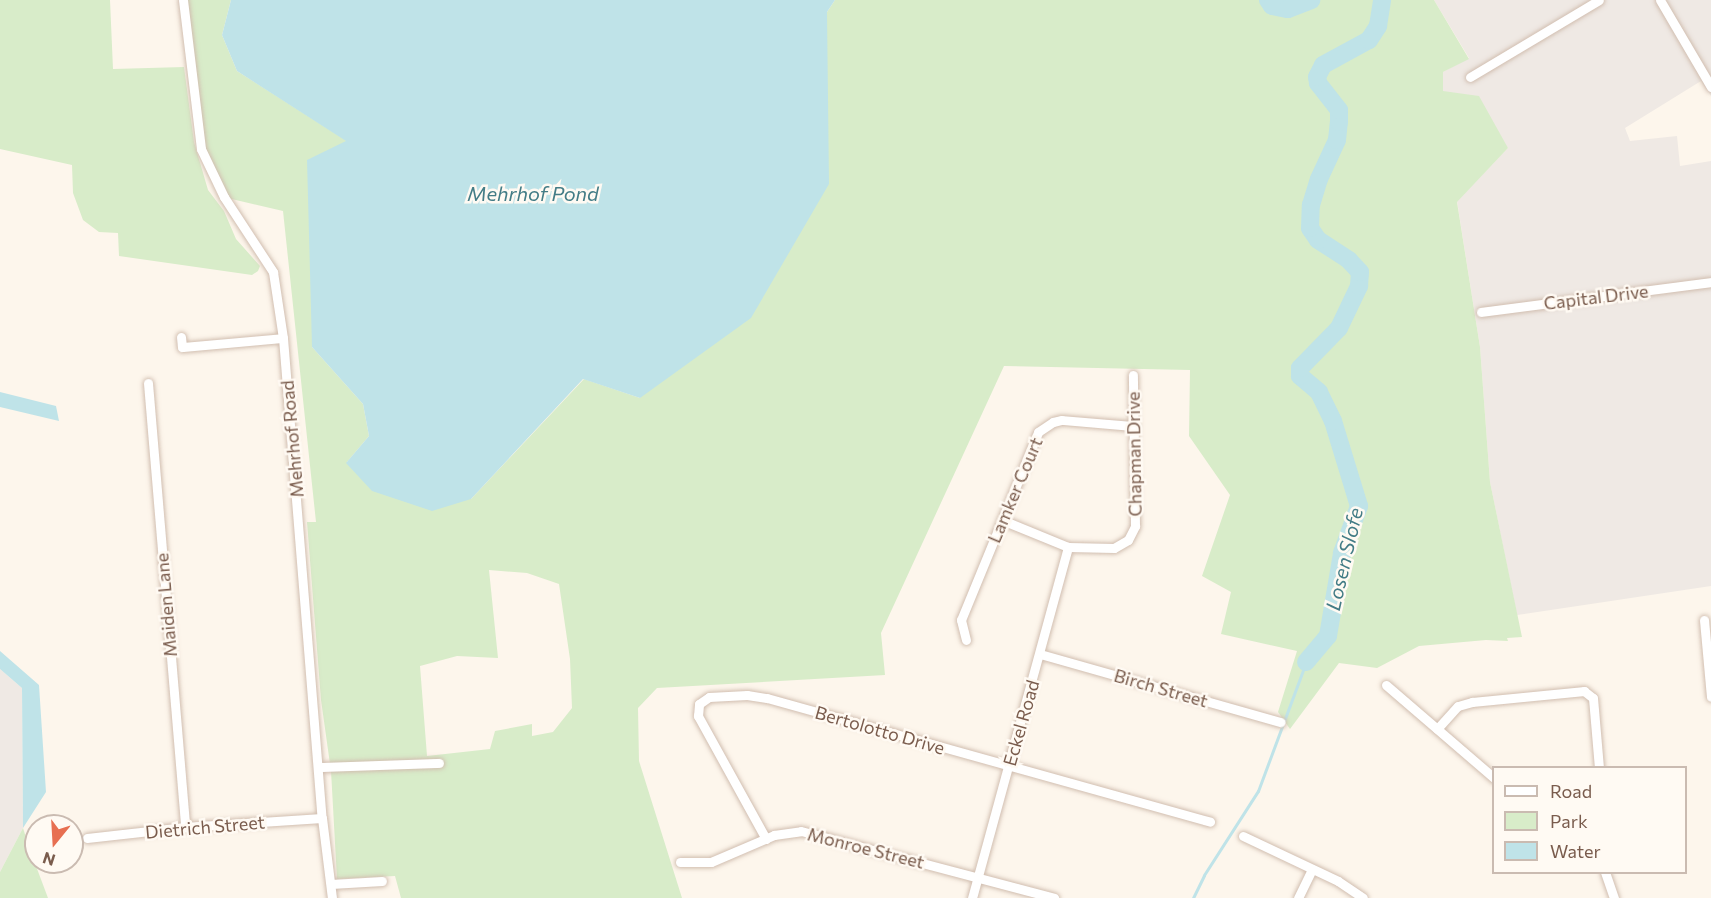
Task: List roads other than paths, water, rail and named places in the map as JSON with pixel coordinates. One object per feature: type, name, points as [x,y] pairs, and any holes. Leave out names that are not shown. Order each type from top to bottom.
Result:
[{"type":"street","name":"Mehrhof Road","points":[[183,0],[201,149],[224,197],[273,272],[283,338],[322,818],[332,898]]},
{"type":"street","points":[[1470,77],[1599,0]]},
{"type":"street","points":[[1660,0],[1711,87]]},
{"type":"street","name":"Capital Drive","points":[[1481,312],[1711,282]]},
{"type":"street","points":[[181,337],[182,347],[283,338]]},
{"type":"street","name":"Chapman Drive","points":[[1002,520],[1068,547],[1113,548],[1128,540],[1135,526],[1133,375]]},
{"type":"street","name":"Maiden Lane","points":[[148,383],[185,827]]},
{"type":"street","name":"Lamker Court","points":[[966,640],[961,620],[1034,440],[1045,426],[1062,420],[1134,426]]},
{"type":"street","name":"Eckel Road","points":[[972,898],[1041,654],[1068,547]]},
{"type":"street","points":[[1704,620],[1711,697]]},
{"type":"street","name":"Birch Street","points":[[1041,654],[1281,722]]},
{"type":"street","points":[[1386,685],[1492,776]]},
{"type":"street","points":[[1437,729],[1458,706],[1472,702],[1584,691],[1593,698],[1599,766]]},
{"type":"street","name":"Bertolotto Drive","points":[[766,839],[698,716],[699,705],[709,697],[760,696],[1210,822]]},
{"type":"street","points":[[319,767],[439,763]]},
{"type":"street","name":"Dietrich Street","points":[[87,838],[185,827],[322,818]]},
{"type":"street","name":"Monroe Street","points":[[680,862],[711,862],[786,832],[814,833],[1054,898]]},
{"type":"street","points":[[1243,836],[1344,885],[1363,898]]},
{"type":"street","points":[[1298,898],[1312,869]]},
{"type":"street","points":[[1603,874],[1612,893]]},
{"type":"street","points":[[331,884],[382,881]]},
{"type":"water","name":"Mehrhof Pond","points":[[231,0],[835,0],[827,12],[829,184],[751,318],[640,398],[583,379],[471,499],[432,511],[372,491],[346,463],[369,436],[363,404],[312,347],[307,160],[346,141],[237,71],[222,35]]},
{"type":"water","points":[[0,392],[56,406],[59,421],[0,407]]},
{"type":"water","points":[[0,651],[39,685],[46,792],[32,814],[24,814],[23,828],[22,688],[0,669]]},
{"type":"waterway","name":"Losen Slofe","points":[[1268,0],[1272,6],[1288,9],[1311,0]]},
{"type":"waterway","name":"Losen Slofe","points":[[1306,662],[1328,636],[1342,553],[1359,506],[1333,421],[1319,392],[1300,376],[1300,368],[1339,328],[1359,286],[1360,272],[1349,260],[1318,240],[1310,228],[1311,205],[1319,179],[1337,140],[1339,122],[1339,110],[1318,83],[1317,77],[1323,65],[1369,40],[1378,26],[1382,0]]},
{"type":"waterway","name":"Losen Slofe","points":[[1193,898],[1204,875],[1258,791],[1306,662]]}]
